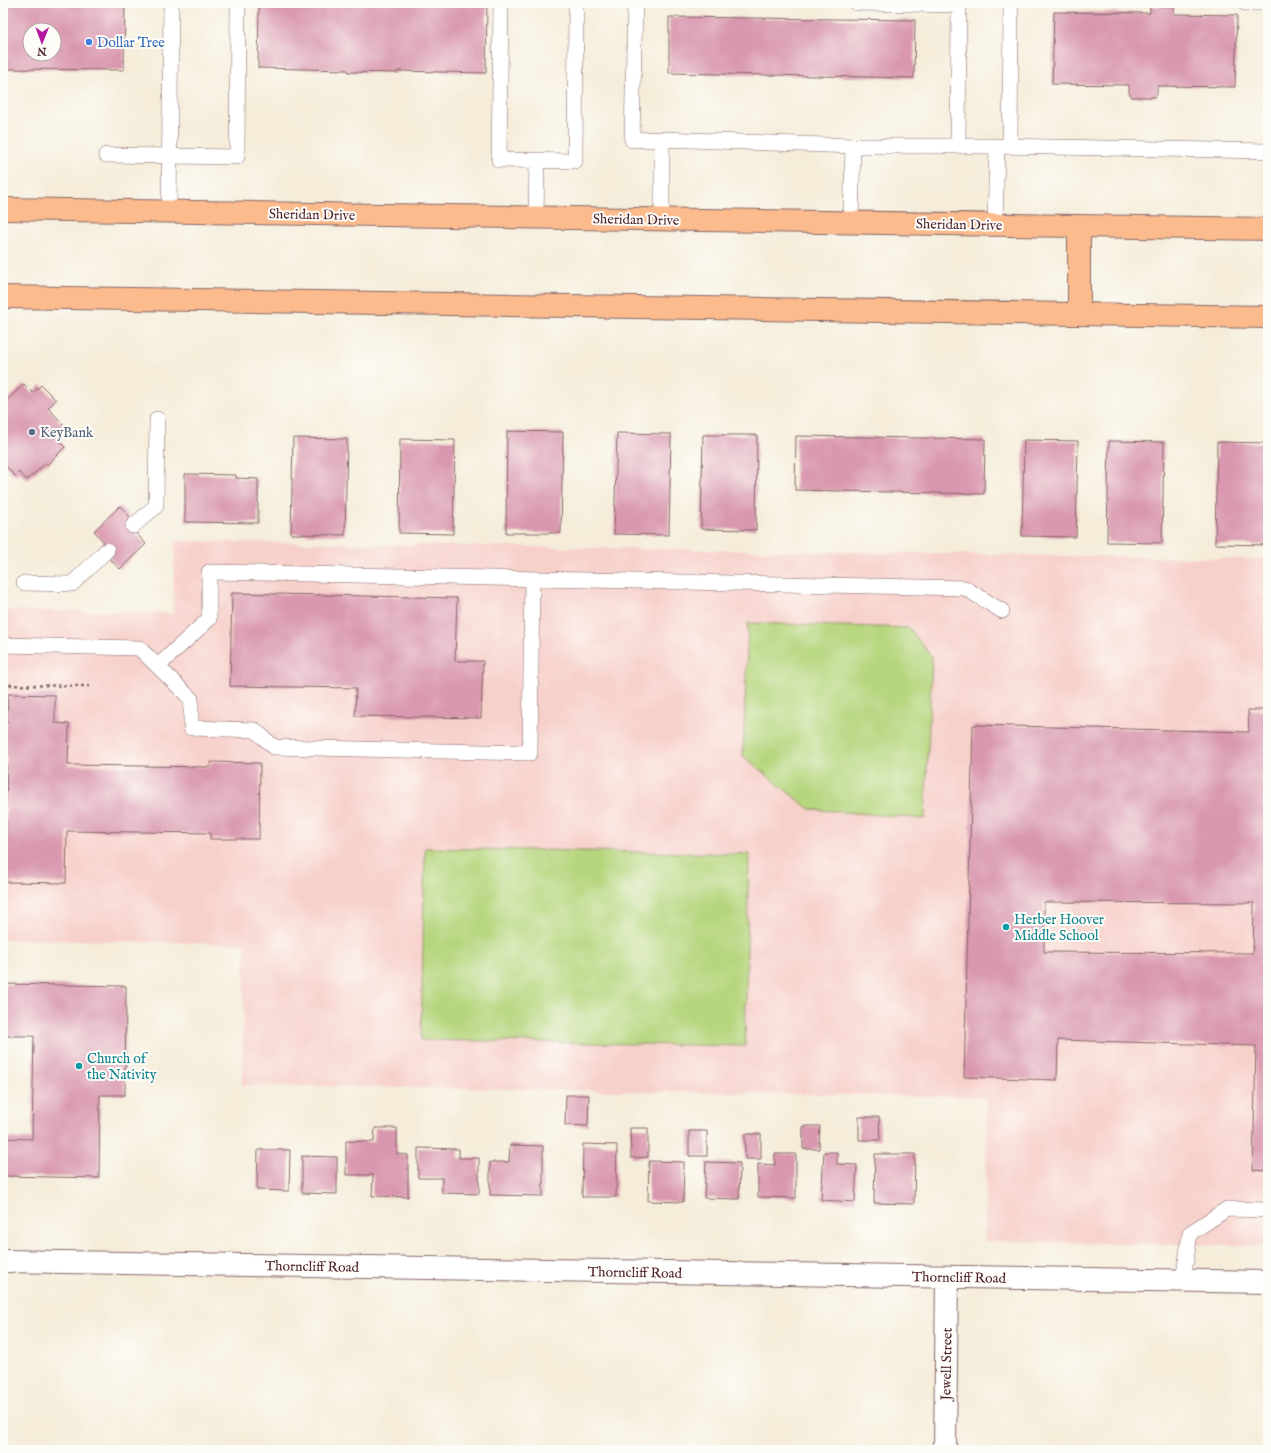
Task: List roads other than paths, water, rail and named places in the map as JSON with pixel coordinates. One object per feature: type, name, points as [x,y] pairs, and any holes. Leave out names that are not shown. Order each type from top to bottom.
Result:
[{"type":"main road","name":"Sheridan Drive","points":[[3,209],[1268,229]]},
{"type":"main road","points":[[1079,226],[1079,314]]},
{"type":"main road","points":[[3,297],[1268,316]]},
{"type":"street","name":"Thorncliff Road","points":[[3,1261],[1268,1282]]},
{"type":"street","name":"Jewell Street","points":[[945,1450],[947,1277]]},
{"type":"lane","points":[[169,212],[171,3]]},
{"type":"lane","points":[[106,155],[237,157],[238,3]]},
{"type":"lane","points":[[501,3],[499,160],[537,161],[575,161],[576,3]]},
{"type":"lane","points":[[635,3],[632,140],[662,139],[853,146],[1004,146],[1268,151]]},
{"type":"lane","points":[[856,3],[959,5],[958,146]]},
{"type":"lane","points":[[995,225],[1004,146],[1011,3]]},
{"type":"lane","points":[[1245,3],[1268,3]]},
{"type":"lane","points":[[662,139],[662,219]]},
{"type":"lane","points":[[851,222],[853,146]]},
{"type":"lane","points":[[536,218],[537,161]]},
{"type":"lane","points":[[133,526],[156,506],[157,419]]},
{"type":"lane","points":[[24,583],[72,584],[107,550]]},
{"type":"lane","points":[[158,666],[209,619],[210,572],[966,588],[1002,611]]},
{"type":"lane","points":[[3,645],[139,648],[191,700],[191,728],[255,730],[274,747],[530,753],[532,579]]},
{"type":"lane","points":[[1182,1281],[1190,1234],[1227,1209],[1268,1210]]},
{"type":"place","name":"Dollar Tree","points":[[89,42]]},
{"type":"place","name":"KeyBank","points":[[32,432]]},
{"type":"place","name":"Herber Hoover Middle School","points":[[1006,927]]},
{"type":"place","name":"Church of the Nativity","points":[[79,1066]]}]
